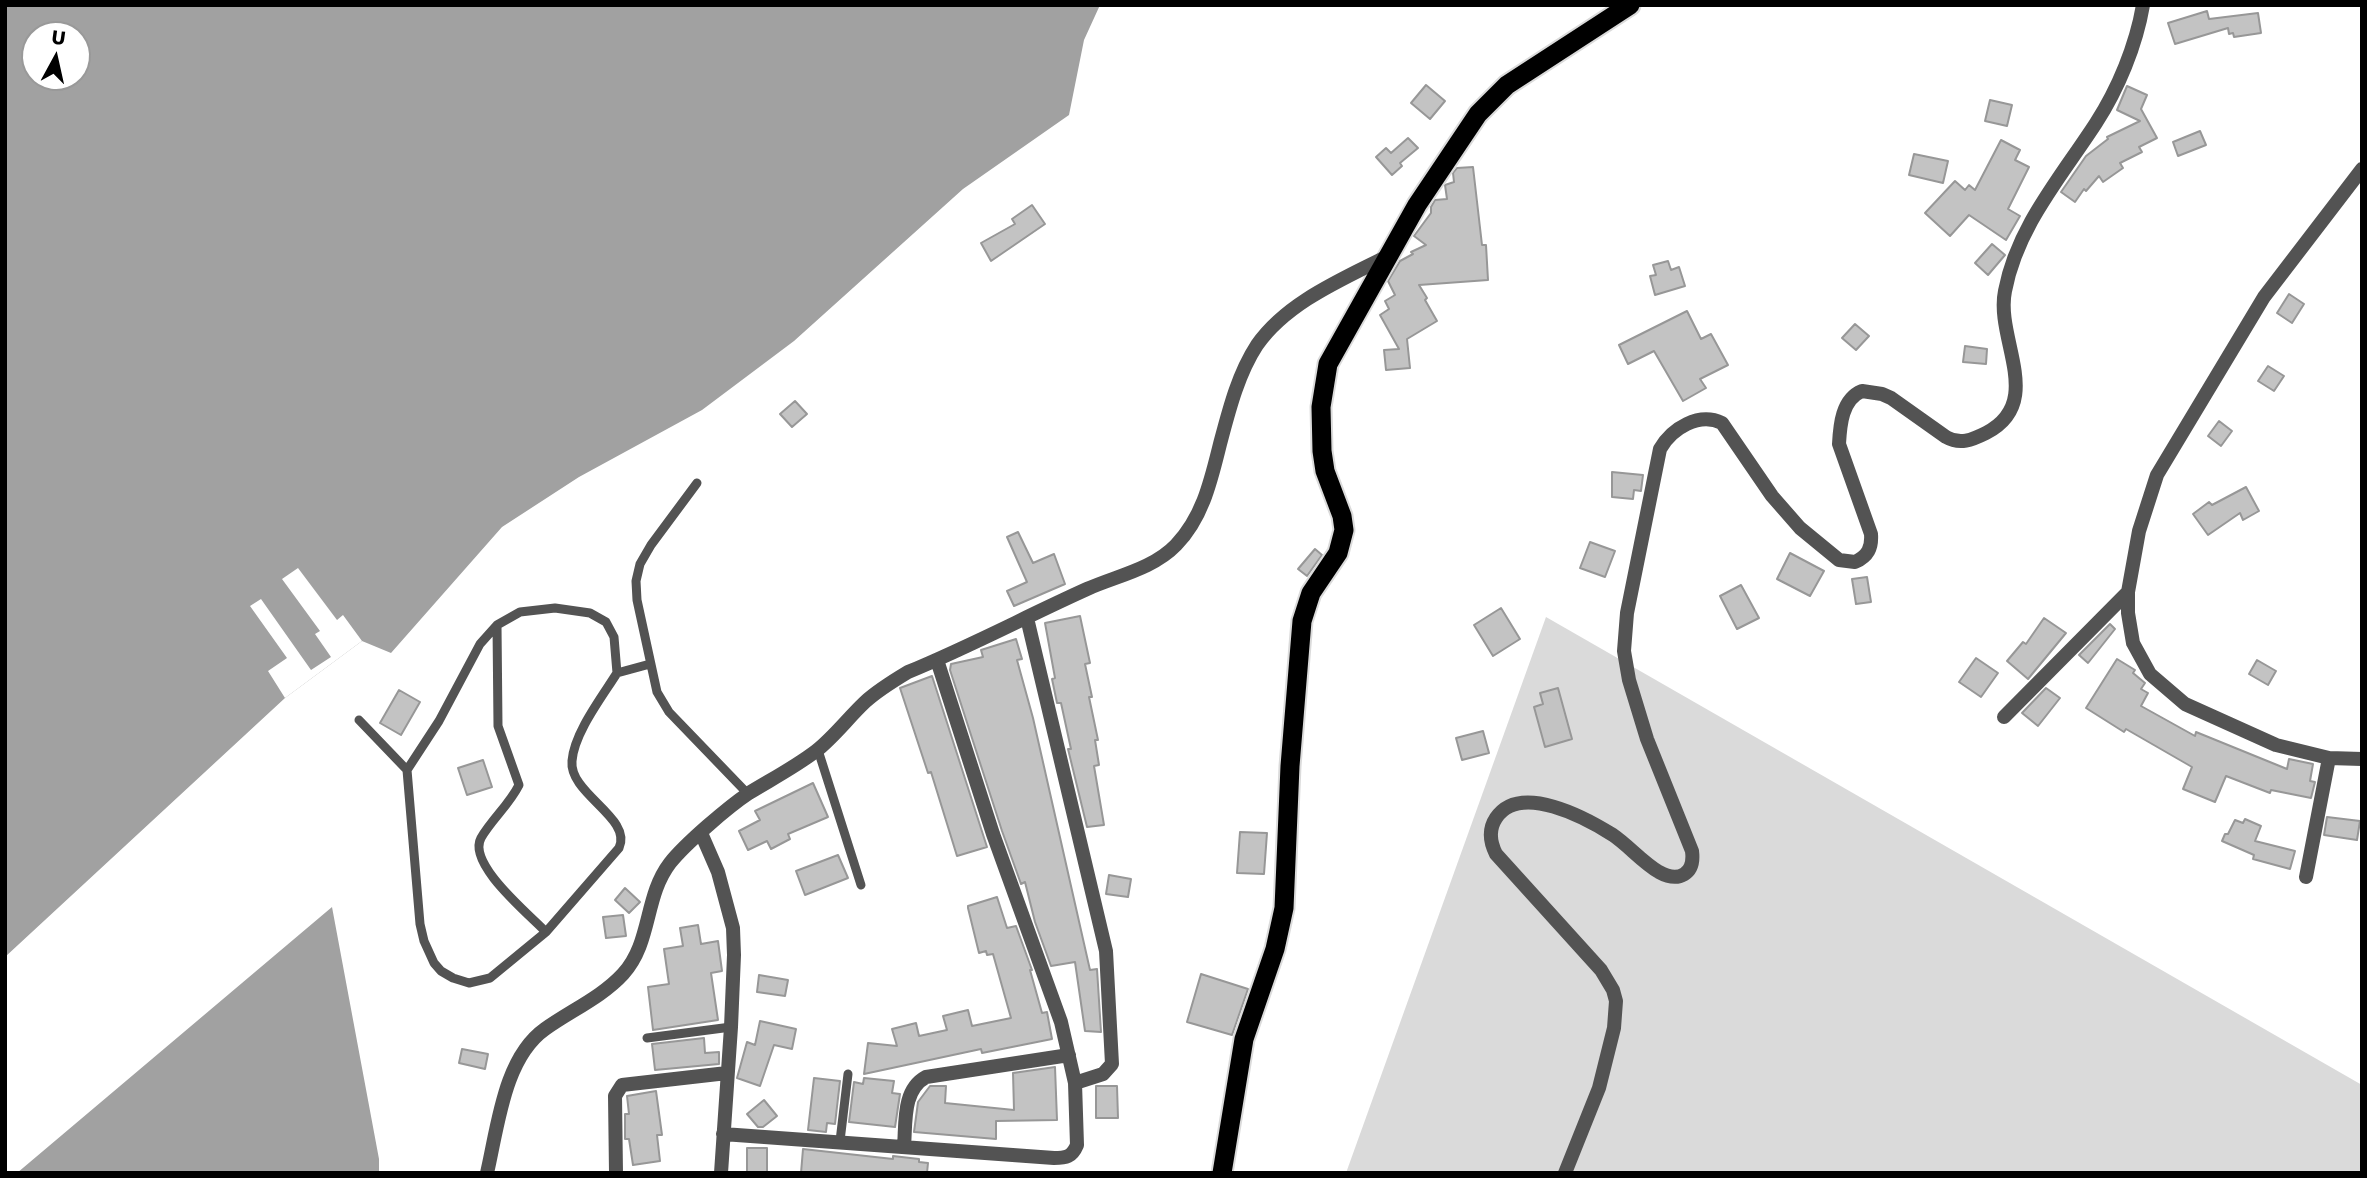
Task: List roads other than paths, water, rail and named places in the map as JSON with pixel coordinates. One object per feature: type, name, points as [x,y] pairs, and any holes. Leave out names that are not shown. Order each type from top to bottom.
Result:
[{"type":"highway","points":[[1222,1173],[1236,1073],[1244,1039],[1275,949],[1284,908],[1290,755],[1302,621],[1311,593],[1338,553],[1344,530],[1342,516],[1325,471],[1321,430],[1324,379],[1334,350],[1445,160],[1478,114],[1494,96],[1527,71],[1630,5]]},
{"type":"street","points":[[1565,1173],[1604,1068],[1614,1028],[1616,1002],[1613,990],[1601,970],[1505,864],[1491,845],[1490,836],[1497,817],[1505,809],[1515,804],[1545,804],[1583,818],[1614,836],[1660,873],[1680,877],[1691,868],[1692,851],[1647,739],[1629,680],[1624,651],[1627,613],[1660,449],[1672,433],[1687,424],[1706,419],[1723,423],[1772,496],[1800,528],[1839,560],[1855,562],[1867,555],[1871,534],[1839,444],[1840,429],[1849,400],[1862,391],[1882,394],[1946,438],[1958,442],[1983,434],[2008,416],[2015,398],[2016,380],[2003,311],[2004,292],[2029,223],[2108,102],[2135,41],[2143,5]]},
{"type":"street","points":[[2362,169],[2264,297],[2157,475],[2133,559],[2128,592],[2129,626],[2133,643],[2150,674],[2167,691],[2197,710],[2276,745],[2329,758],[2362,759]]},
{"type":"street","points":[[487,1173],[511,1074],[519,1057],[542,1031],[623,975],[645,939],[660,878],[676,856],[748,794],[818,750],[884,686],[908,672],[1162,558],[1189,529],[1200,509],[1211,483],[1230,404],[1245,366],[1258,344],[1290,311],[1314,295],[1388,256]]},
{"type":"street","points":[[2004,717],[2128,592]]},
{"type":"street","points":[[1027,618],[1108,970],[1112,1063],[1103,1073],[1075,1083]]},
{"type":"street","points":[[723,1134],[1066,1158],[1073,1153],[1077,1145],[1075,1083],[1054,999],[993,834],[937,660]]},
{"type":"street","points":[[2305,877],[2329,758]]},
{"type":"street","points":[[701,833],[718,872],[733,928],[731,1027],[721,1173]]},
{"type":"street","points":[[904,1147],[908,1104],[911,1090],[917,1081],[926,1077],[1069,1055]]},
{"type":"street","points":[[615,1173],[615,1096],[622,1085],[727,1073]]},
{"type":"lane","points":[[697,483],[640,564],[636,581],[638,600],[657,692],[669,712],[748,794]]},
{"type":"lane","points":[[359,720],[407,769],[420,924],[433,963],[453,978],[469,983],[489,978],[547,932],[619,848],[622,841],[621,830],[581,786],[573,772],[572,762],[577,742],[617,673],[614,636],[606,622],[590,613],[555,608],[520,612],[497,625],[480,644],[428,739],[407,769]]},
{"type":"lane","points":[[497,625],[498,726],[519,785],[511,801],[480,841],[478,856],[492,876],[547,932]]},
{"type":"lane","points":[[617,673],[650,664]]},
{"type":"lane","points":[[818,750],[861,885]]},
{"type":"lane","points":[[647,1038],[731,1027]]},
{"type":"lane","points":[[839,1141],[848,1074]]}]
